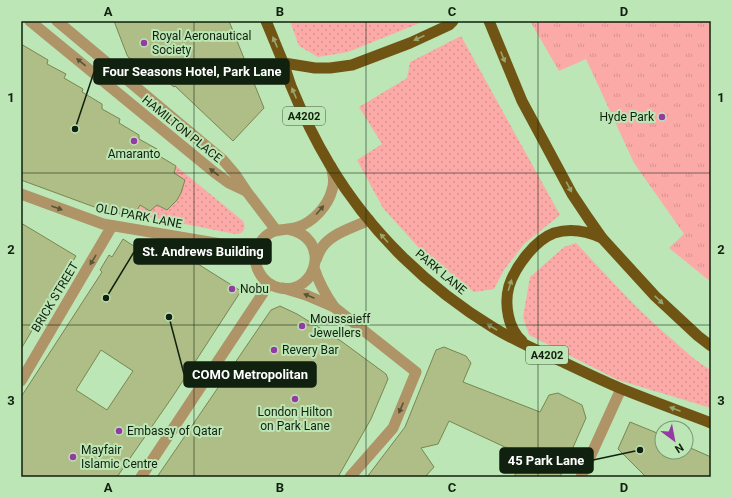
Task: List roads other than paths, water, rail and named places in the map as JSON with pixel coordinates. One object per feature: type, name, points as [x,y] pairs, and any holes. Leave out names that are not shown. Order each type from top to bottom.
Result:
[{"type":"highway","name":"PARK LANE","points":[[266,21],[302,111],[331,166],[369,220],[400,255],[445,294],[495,329],[527,346],[621,389],[711,423]]},
{"type":"highway","points":[[284,63],[315,68],[330,68],[352,65],[410,42],[449,25],[453,21]]},
{"type":"highway","name":"A4202","points":[[489,21],[522,100],[572,194],[588,218],[602,238],[655,296],[711,346]]},
{"type":"highway","name":"A4202","points":[[527,346],[514,332],[510,323],[507,299],[509,286],[515,272],[524,259],[543,239],[554,234],[566,231],[579,231],[592,233],[602,238]]},
{"type":"street","name":"HAMILTON PLACE","points":[[30,21],[214,172],[229,183],[247,192]]},
{"type":"street","name":"HAMILTON PLACE","points":[[57,21],[223,160],[276,230]]},
{"type":"street","points":[[331,166],[333,190],[324,206],[310,220],[297,227],[276,230],[269,233],[259,244],[255,257],[257,269],[260,275],[269,284],[276,287],[291,288],[298,286],[310,276],[319,251],[328,242],[339,234],[369,220]]},
{"type":"street","name":"OLD PARK LANE","points":[[21,194],[97,223],[257,250]]},
{"type":"street","name":"BRICK STREET","points":[[21,381],[112,226]]},
{"type":"street","points":[[287,229],[302,233],[310,241],[314,250],[318,280],[334,307]]},
{"type":"street","points":[[141,477],[269,284]]},
{"type":"street","points":[[283,288],[306,295],[334,307],[416,372],[393,428],[350,477]]},
{"type":"street","points":[[581,477],[621,389]]},
{"type":"place","name":"Royal Aeronautical Society","points":[[144,43]]},
{"type":"place","name":"Hyde Park","points":[[662,117]]},
{"type":"place","name":"Four Seasons Hotel, Park Lane","points":[[75,129]]},
{"type":"place","name":"Amaranto","points":[[134,141]]},
{"type":"place","name":"Nobu","points":[[232,289]]},
{"type":"place","name":"St. Andrews Building","points":[[106,298]]},
{"type":"place","name":"COMO Metropolitan","points":[[169,317]]},
{"type":"place","name":"Moussaieff Jewellers","points":[[302,326]]},
{"type":"place","name":"Revery Bar","points":[[274,350]]},
{"type":"place","name":"London Hilton on Park Lane","points":[[295,399]]},
{"type":"place","name":"Embassy of Qatar","points":[[119,431]]},
{"type":"place","name":"45 Park Lane","points":[[640,450]]},
{"type":"place","name":"Mayfair Islamic Centre","points":[[73,457]]}]
